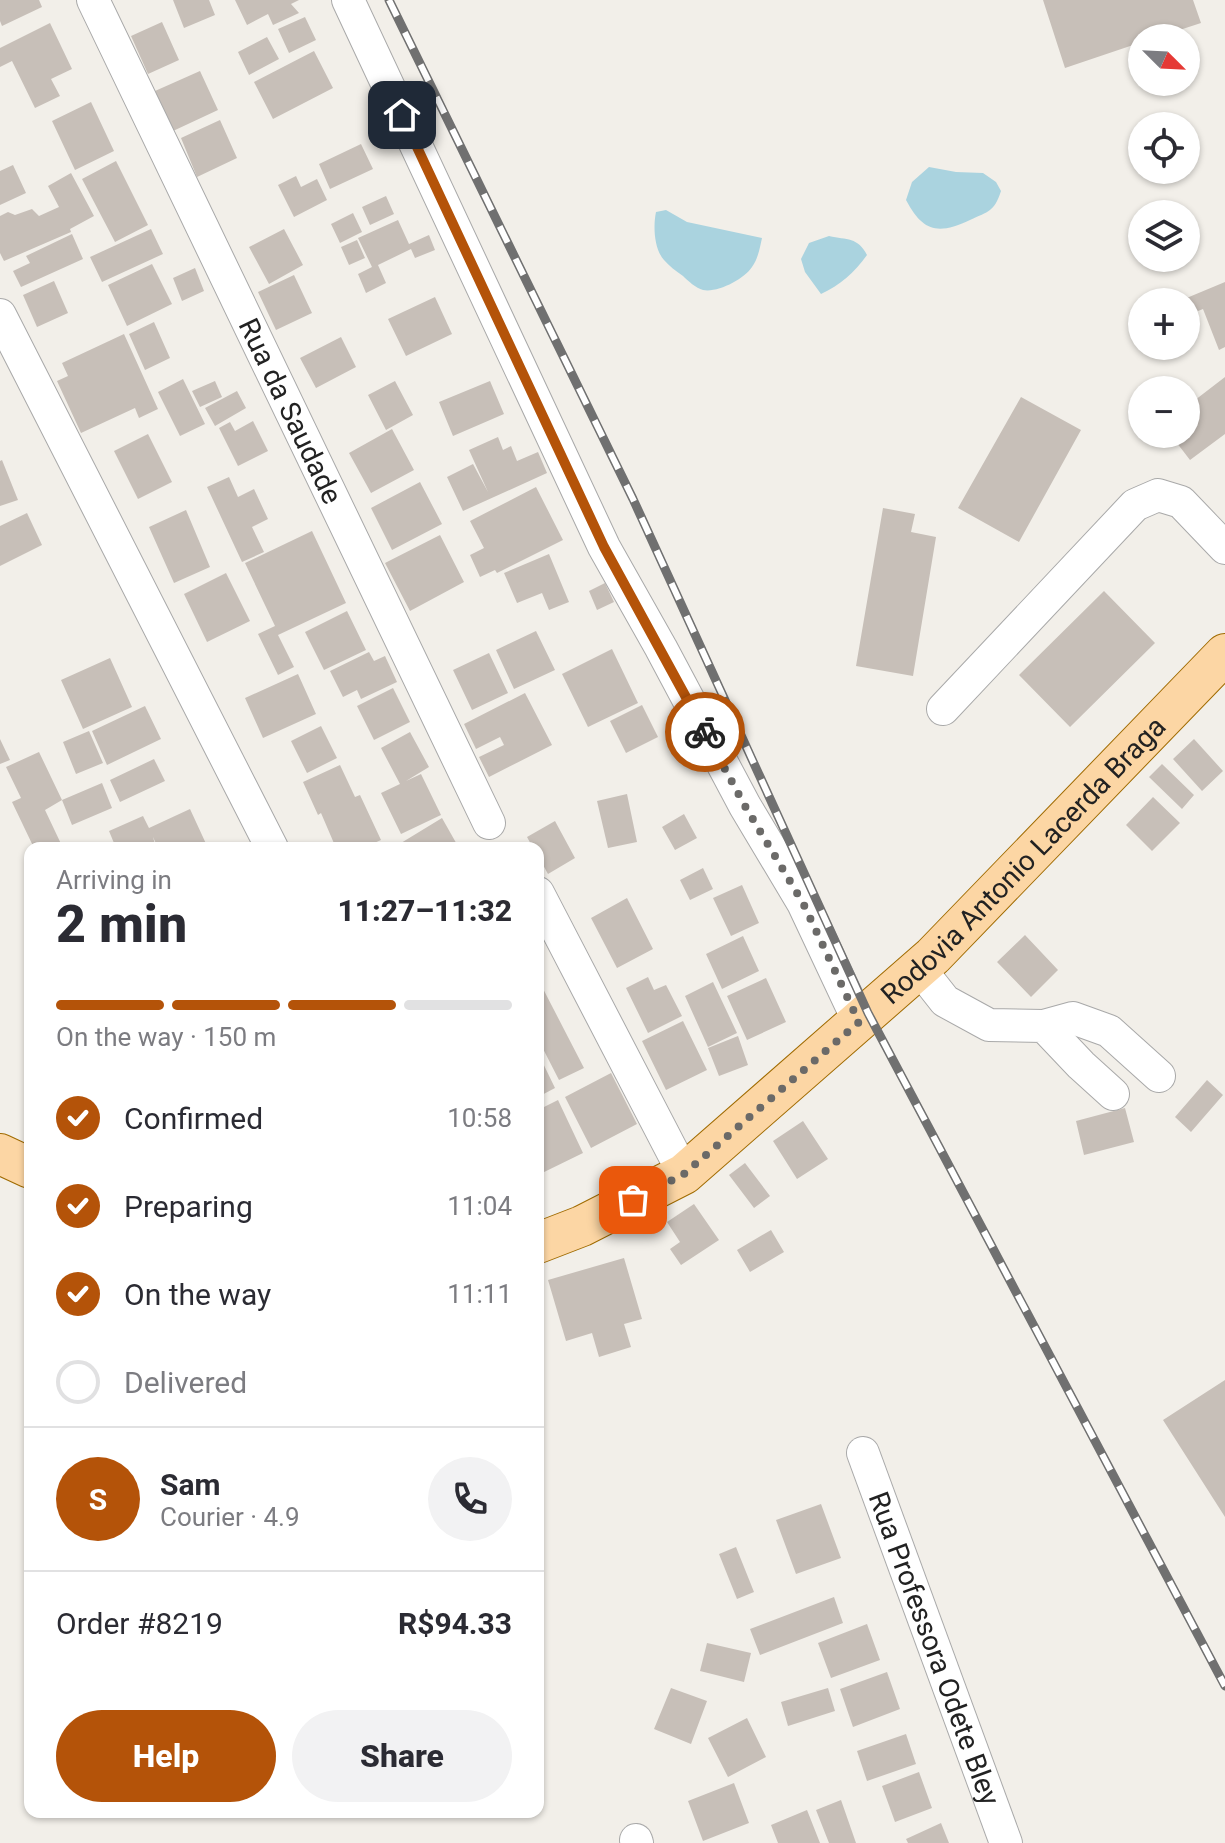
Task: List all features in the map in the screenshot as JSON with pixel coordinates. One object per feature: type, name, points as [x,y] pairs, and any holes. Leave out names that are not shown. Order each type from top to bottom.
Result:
[{"type":"main road","name":"Rodovia Antonio Lacerda Braga","points":[[544,1241],[582,1226],[684,1174],[933,956],[1225,654]]},
{"type":"main road","points":[[0,1154],[24,1165]]},
{"type":"street","name":"Rua da Saudade","points":[[93,0],[489,823]]},
{"type":"street","points":[[348,0],[604,547],[745,806],[803,903],[859,1022]]},
{"type":"street","points":[[0,315],[269,842]]},
{"type":"street","points":[[943,709],[1135,505],[1158,495],[1181,502],[1225,548]]},
{"type":"street","points":[[544,905],[684,1174]]},
{"type":"street","points":[[919,968],[945,1001],[989,1025],[1044,1026],[1073,1018],[1109,1031],[1159,1076]]},
{"type":"street","points":[[1044,1026],[1113,1094]]},
{"type":"street","name":"Rua Professora Odete Bley","points":[[863,1453],[1006,1843]]},
{"type":"water","points":[[929,167],[983,173],[996,182],[1001,191],[996,203],[986,212],[959,225],[932,228],[919,219],[906,200],[912,182]]},
{"type":"water","points":[[666,210],[687,222],[762,238],[754,264],[743,276],[723,287],[709,290],[698,288],[668,264],[658,250],[656,212]]},
{"type":"water","points":[[829,236],[856,242],[867,255],[846,278],[821,294],[805,272],[801,259],[809,243]]},
{"type":"building","points":[[0,0],[39,0],[42,7],[2,26]]},
{"type":"building","points":[[173,0],[209,0],[215,15],[184,28]]},
{"type":"building","points":[[235,0],[299,0],[291,4],[299,13],[273,25],[268,14],[247,25]]},
{"type":"building","points":[[1043,0],[1193,0],[1201,23],[1128,24],[1128,47],[1065,68]]},
{"type":"building","points":[[305,17],[316,40],[289,53],[278,29]]},
{"type":"building","points":[[162,22],[179,60],[148,74],[131,36]]},
{"type":"building","points":[[50,23],[72,69],[51,79],[60,96],[35,108],[12,61],[0,67],[0,48]]},
{"type":"building","points":[[267,37],[279,59],[249,75],[238,52]]},
{"type":"building","points":[[314,51],[333,88],[273,119],[254,82]]},
{"type":"building","points":[[200,71],[218,110],[173,131],[155,91]]},
{"type":"building","points":[[91,102],[114,151],[75,170],[52,121]]},
{"type":"building","points":[[220,120],[237,158],[197,177],[181,138]]},
{"type":"building","points":[[361,144],[373,169],[330,189],[319,164]]},
{"type":"building","points":[[116,161],[148,225],[115,242],[82,179]]},
{"type":"building","points":[[13,165],[26,193],[0,205],[0,171]]},
{"type":"building","points":[[71,173],[94,216],[70,229],[71,232],[4,261],[0,253],[0,216],[32,209],[39,216],[59,207],[48,186]]},
{"type":"building","points":[[296,176],[301,187],[317,179],[327,200],[294,217],[278,185]]},
{"type":"building","points":[[386,196],[394,214],[370,225],[362,207]]},
{"type":"building","points":[[353,213],[362,232],[340,243],[331,224]]},
{"type":"building","points":[[398,220],[409,244],[429,235],[435,250],[415,258],[411,249],[378,265],[386,283],[366,293],[358,274],[372,267],[358,238]]},
{"type":"building","points":[[151,229],[163,254],[102,282],[90,257]]},
{"type":"building","points":[[284,229],[303,265],[269,284],[249,247]]},
{"type":"building","points":[[72,234],[83,259],[21,287],[13,271],[30,263],[26,256]]},
{"type":"building","points":[[357,240],[365,258],[349,265],[341,247]]},
{"type":"building","points":[[152,264],[172,304],[127,326],[108,285]]},
{"type":"building","points":[[195,268],[204,291],[182,301],[173,278]]},
{"type":"building","points":[[294,275],[312,313],[276,330],[258,292]]},
{"type":"building","points":[[54,281],[68,313],[37,327],[23,295]]},
{"type":"building","points":[[1225,282],[1225,347],[1219,350],[1203,309],[1200,310],[1200,292]]},
{"type":"building","points":[[435,297],[452,334],[406,356],[388,319]]},
{"type":"building","points":[[154,322],[170,358],[145,370],[129,334]]},
{"type":"building","points":[[124,334],[158,409],[139,418],[135,408],[81,433],[57,381],[68,376],[62,363]]},
{"type":"building","points":[[341,337],[356,367],[316,388],[300,358]]},
{"type":"building","points":[[1225,377],[1225,434],[1190,460],[1181,448],[1200,448],[1200,396]]},
{"type":"building","points":[[183,379],[205,424],[180,436],[158,392]]},
{"type":"building","points":[[215,381],[222,397],[200,407],[192,391]]},
{"type":"building","points":[[395,381],[413,415],[386,430],[368,395]]},
{"type":"building","points":[[490,381],[504,414],[453,436],[439,402]]},
{"type":"building","points":[[237,391],[246,408],[215,426],[205,408]]},
{"type":"building","points":[[1021,397],[1081,430],[1019,542],[958,508]]},
{"type":"building","points":[[253,421],[268,451],[238,466],[219,428],[230,422],[235,431]]},
{"type":"building","points":[[392,429],[414,470],[371,493],[349,453]]},
{"type":"building","points":[[148,434],[172,482],[138,499],[114,451]]},
{"type":"building","points":[[498,437],[503,450],[511,446],[517,461],[538,452],[547,473],[463,511],[447,477],[473,464],[488,492],[469,450]]},
{"type":"building","points":[[0,461],[18,500],[0,506]]},
{"type":"building","points":[[229,477],[238,497],[254,489],[268,519],[252,527],[264,552],[242,562],[207,487]]},
{"type":"building","points":[[420,482],[442,524],[392,550],[371,508]]},
{"type":"building","points":[[536,487],[563,540],[497,573],[495,570],[480,577],[470,555],[484,548],[470,521]]},
{"type":"building","points":[[883,508],[915,514],[911,532],[936,537],[913,676],[856,666]]},
{"type":"building","points":[[186,510],[210,567],[174,583],[149,527]]},
{"type":"building","points":[[27,513],[42,545],[0,566],[0,526]]},
{"type":"building","points":[[312,531],[346,603],[278,635],[294,667],[278,675],[258,634],[275,626],[245,563]]},
{"type":"building","points":[[440,535],[464,582],[410,611],[385,563]]},
{"type":"building","points":[[549,554],[569,602],[549,610],[542,593],[517,603],[504,573]]},
{"type":"building","points":[[226,573],[250,621],[207,642],[184,594]]},
{"type":"building","points":[[605,583],[614,602],[597,610],[589,591]]},
{"type":"building","points":[[1104,591],[1155,643],[1070,727],[1019,675]]},
{"type":"building","points":[[347,611],[366,650],[324,670],[305,632]]},
{"type":"building","points":[[536,631],[555,670],[514,689],[496,650]]},
{"type":"building","points":[[612,649],[638,703],[588,727],[562,674]]},
{"type":"building","points":[[369,652],[374,661],[385,656],[397,682],[361,699],[357,690],[343,697],[330,671]]},
{"type":"building","points":[[489,653],[508,693],[472,710],[453,670]]},
{"type":"building","points":[[110,658],[132,707],[83,729],[61,680]]},
{"type":"building","points":[[298,674],[316,714],[263,738],[245,698]]},
{"type":"building","points":[[393,688],[410,722],[374,740],[357,706]]},
{"type":"building","points":[[525,693],[552,745],[489,777],[479,757],[504,745],[500,737],[476,749],[464,724]]},
{"type":"building","points":[[642,705],[658,737],[626,753],[610,721]]},
{"type":"building","points":[[145,706],[161,739],[107,765],[92,731]]},
{"type":"building","points":[[321,726],[337,758],[307,773],[291,741]]},
{"type":"building","points":[[89,731],[103,763],[76,774],[63,742]]},
{"type":"building","points":[[410,732],[429,767],[406,781],[421,774],[441,815],[401,834],[381,793],[400,784],[381,748]]},
{"type":"building","points":[[0,739],[10,760],[0,764]]},
{"type":"building","points":[[1194,739],[1223,771],[1202,791],[1173,759]]},
{"type":"building","points":[[39,752],[62,800],[45,810],[60,842],[31,842],[12,802],[21,798],[6,767]]},
{"type":"building","points":[[154,759],[165,781],[120,802],[110,780]]},
{"type":"building","points":[[1162,764],[1194,795],[1182,809],[1149,777]]},
{"type":"building","points":[[340,765],[355,797],[360,795],[381,840],[333,842],[303,782]]},
{"type":"building","points":[[102,783],[112,808],[72,825],[62,800]]},
{"type":"building","points":[[627,794],[637,842],[608,848],[597,801]]},
{"type":"building","points":[[1153,797],[1180,823],[1152,851],[1126,825]]},
{"type":"building","points":[[190,809],[205,842],[155,842],[153,837],[154,842],[114,842],[109,831],[143,816],[149,828]]},
{"type":"building","points":[[684,814],[697,838],[675,850],[662,827]]},
{"type":"building","points":[[442,818],[456,842],[403,842]]},
{"type":"building","points":[[555,821],[575,858],[548,874],[544,867],[544,842],[530,842],[527,837]]},
{"type":"building","points":[[703,868],[713,889],[690,900],[680,880]]},
{"type":"building","points":[[742,885],[759,923],[731,936],[713,898]]},
{"type":"building","points":[[627,898],[653,949],[617,968],[591,918]]},
{"type":"building","points":[[1025,935],[1058,970],[1031,997],[997,962]]},
{"type":"building","points":[[743,936],[759,971],[722,989],[706,954]]},
{"type":"building","points":[[648,977],[654,990],[666,985],[682,1016],[648,1033],[626,988]]},
{"type":"building","points":[[766,978],[786,1022],[747,1040],[727,996]]},
{"type":"building","points":[[713,982],[737,1033],[708,1047],[685,996]]},
{"type":"building","points":[[544,991],[584,1068],[559,1080],[544,1051]]},
{"type":"building","points":[[683,1021],[707,1070],[666,1090],[642,1041]]},
{"type":"building","points":[[738,1036],[748,1065],[719,1076],[708,1048]]},
{"type":"building","points":[[544,1065],[555,1088],[544,1094]]},
{"type":"building","points":[[611,1073],[637,1124],[591,1148],[565,1097]]},
{"type":"building","points":[[1207,1080],[1223,1095],[1191,1132],[1175,1117]]},
{"type":"building","points":[[558,1100],[583,1153],[544,1172],[544,1107]]},
{"type":"building","points":[[1125,1108],[1134,1142],[1084,1155],[1076,1121]]},
{"type":"building","points":[[803,1121],[828,1159],[797,1179],[773,1141]]},
{"type":"building","points":[[745,1163],[770,1196],[754,1208],[729,1175]]},
{"type":"building","points":[[694,1204],[719,1240],[681,1265],[670,1249],[680,1242],[667,1222]]},
{"type":"building","points":[[771,1230],[784,1252],[750,1272],[737,1250]]},
{"type":"building","points":[[624,1258],[642,1319],[624,1324],[631,1347],[599,1357],[592,1333],[566,1341],[548,1280]]},
{"type":"building","points":[[1225,1380],[1225,1517],[1163,1420]]},
{"type":"building","points":[[821,1504],[841,1558],[796,1574],[776,1520]]},
{"type":"building","points":[[736,1547],[754,1592],[737,1599],[719,1554]]},
{"type":"building","points":[[834,1597],[843,1623],[760,1655],[750,1629]]},
{"type":"building","points":[[867,1624],[880,1660],[831,1678],[818,1643]]},
{"type":"building","points":[[707,1643],[751,1653],[744,1682],[700,1671]]},
{"type":"building","points":[[887,1672],[900,1709],[853,1727],[840,1689]]},
{"type":"building","points":[[671,1688],[707,1701],[691,1744],[654,1729]]},
{"type":"building","points":[[828,1688],[835,1711],[788,1726],[781,1702]]},
{"type":"building","points":[[747,1718],[766,1757],[728,1777],[708,1738]]},
{"type":"building","points":[[906,1734],[916,1764],[867,1781],[857,1751]]},
{"type":"building","points":[[919,1772],[932,1808],[895,1822],[882,1786]]},
{"type":"building","points":[[734,1783],[749,1823],[703,1841],[688,1801]]},
{"type":"building","points":[[841,1800],[856,1843],[829,1843],[816,1810]]},
{"type":"building","points":[[807,1810],[820,1843],[778,1843],[771,1825]]},
{"type":"building","points":[[941,1823],[949,1843],[908,1843],[906,1839]]},
{"type":"railway","points":[[389,0],[633,499],[868,1013],[1225,1686]]},
{"type":"way so far","points":[[633,1200],[684,1174],[859,1022],[803,903],[705,732]]},
{"type":"route","points":[[402,115],[604,547],[705,732]]}]
